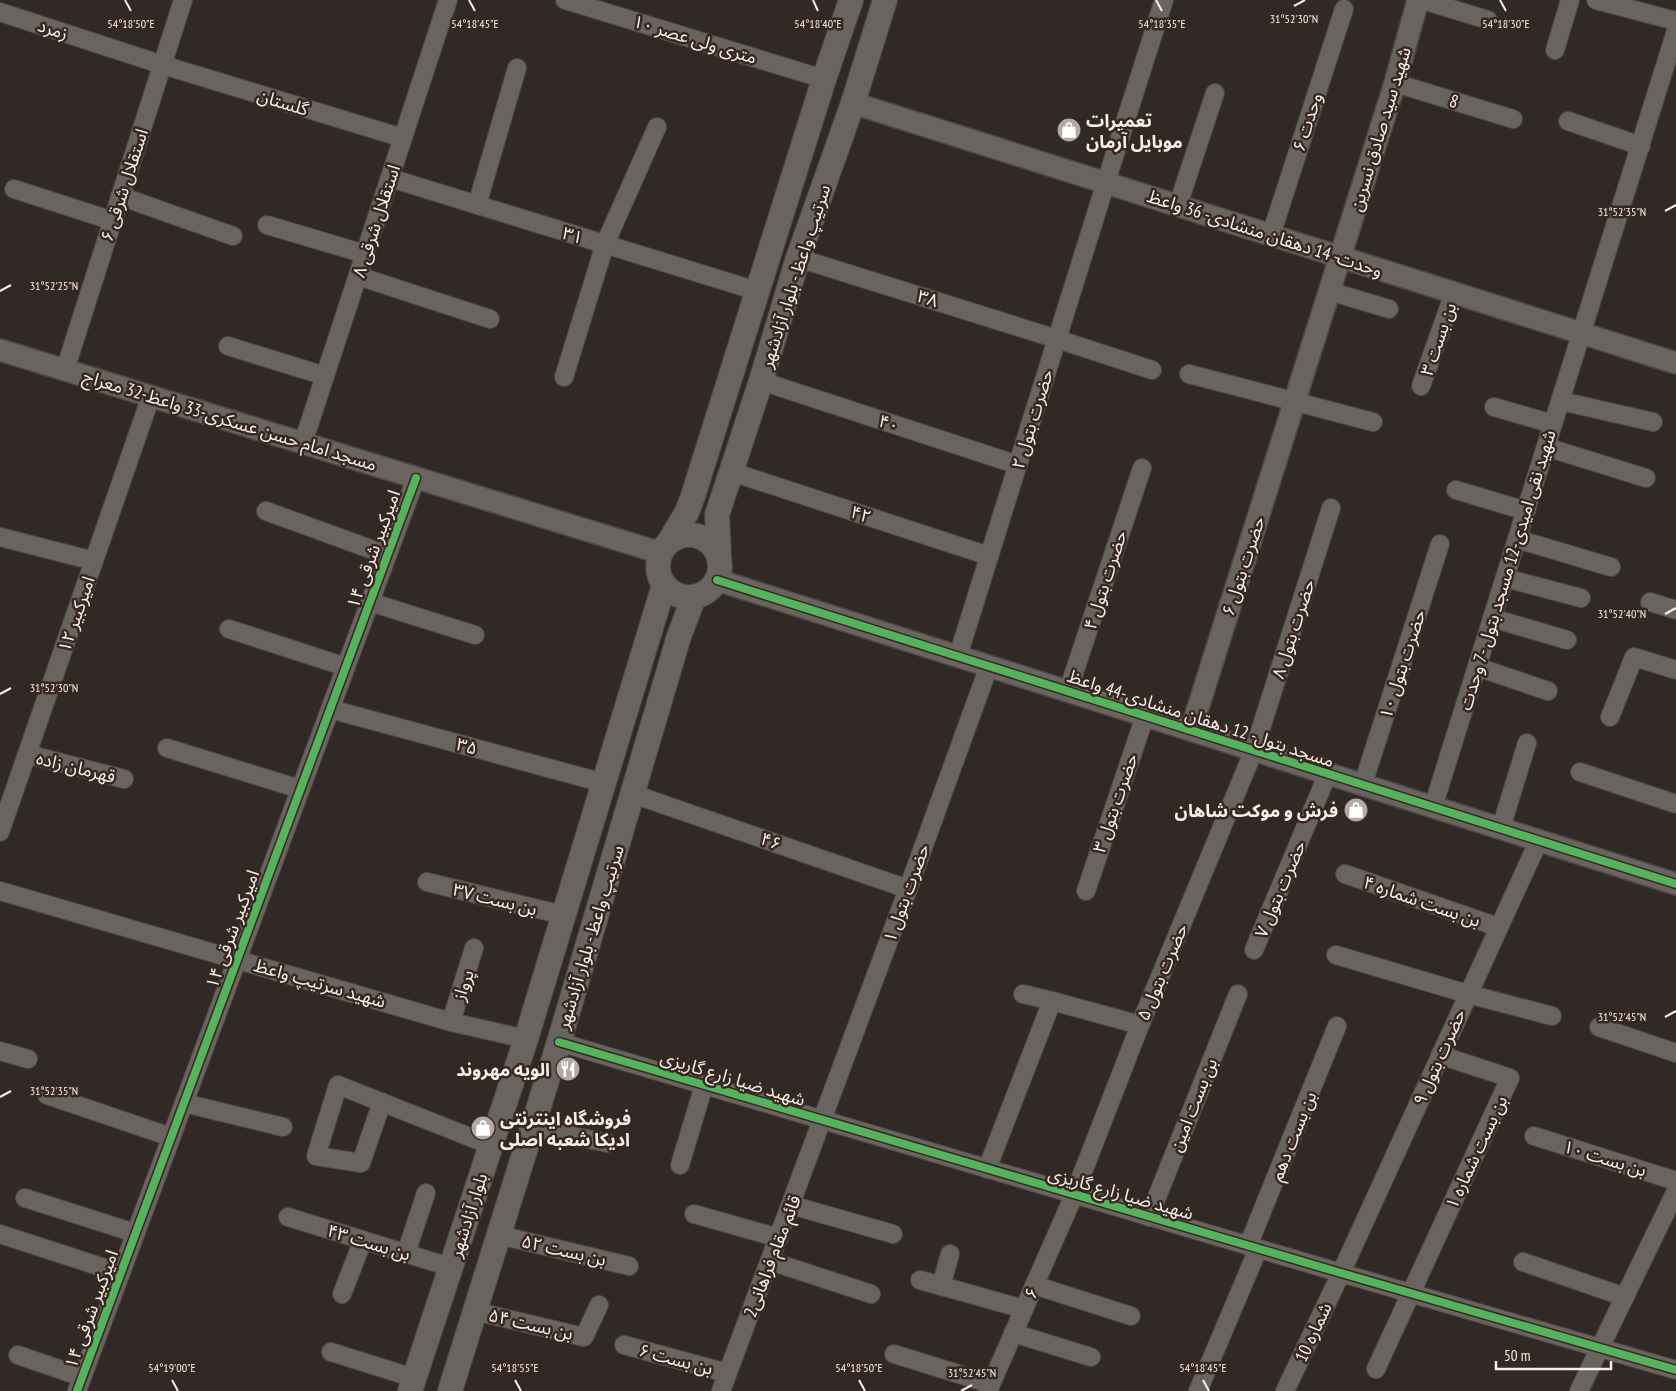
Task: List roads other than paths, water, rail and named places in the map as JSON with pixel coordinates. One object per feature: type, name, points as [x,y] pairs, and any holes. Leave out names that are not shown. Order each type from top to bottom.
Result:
[{"type":"main road","name":"سرتیپ واعظ - بلوار آزادشهر","points":[[665,547],[687,512],[693,496],[824,79],[851,0]]},
{"type":"main road","name":"سرتیپ واعظ - بلوار آزادشهر","points":[[719,555],[717,514],[761,381],[798,258],[853,102],[885,0]]},
{"type":"main road","points":[[698,536],[714,546],[719,555],[720,571],[718,580],[704,594],[686,597],[678,595],[664,585],[658,569],[658,561],[665,547],[678,537],[698,536]]},
{"type":"main road","name":"سرتیپ واعظ - بلوار آزادشهر","points":[[526,1039],[664,585]]},
{"type":"main road","name":"سرتیپ واعظ - بلوار آزادشهر","points":[[450,1391],[559,1042],[679,636],[694,597]]},
{"type":"main road","name":"بلوار آزادشهر","points":[[412,1385],[526,1039]]},
{"type":"street","name":"استقلال شرقی ۶","points":[[65,370],[183,0]]},
{"type":"street","name":"استقلال شرقی ۸","points":[[303,443],[448,0]]},
{"type":"street","name":"۱۰ متری ولی عصر","points":[[565,0],[824,79]]},
{"type":"street","name":"حضرت بتول ۲","points":[[958,656],[1164,0]]},
{"type":"street","points":[[1420,0],[1488,20]]},
{"type":"street","name":"شهید سید صادق نسرین","points":[[1329,291],[1396,83],[1420,0]]},
{"type":"street","points":[[1555,50],[1570,0]]},
{"type":"street","points":[[1596,0],[1676,21]]},
{"type":"street","name":"وحدت ۶","points":[[1271,235],[1344,8]]},
{"type":"street","name":"زمرد","points":[[0,12],[162,65]]},
{"type":"street","name":"شهید نقی امیدی-12 مسجد بتول -7 وحدت","points":[[1433,807],[1676,31]]},
{"type":"street","name":"گلستان","points":[[162,65],[403,138]]},
{"type":"street","points":[[478,205],[518,68]]},
{"type":"street","name":"8","points":[[1396,83],[1513,119]]},
{"type":"street","points":[[1178,205],[1215,92]]},
{"type":"street","name":"وحدت- 14 دهقان منشادی- 36 واعظ","points":[[853,102],[1676,363]]},
{"type":"street","points":[[1568,121],[1640,146]]},
{"type":"street","points":[[564,377],[604,244],[657,127]]},
{"type":"street","name":"۳۱","points":[[390,178],[757,292]]},
{"type":"street","points":[[14,189],[113,221]]},
{"type":"street","points":[[120,196],[233,236]]},
{"type":"street","points":[[268,226],[365,254]]},
{"type":"street","name":"۳۸","points":[[798,258],[1152,370]]},
{"type":"street","points":[[358,276],[490,319]]},
{"type":"street","points":[[1329,291],[1389,309]]},
{"type":"street","name":"حضرت بتول ۶","points":[[1191,730],[1329,291]]},
{"type":"street","name":"بن بست ۳","points":[[1421,386],[1454,292]]},
{"type":"street","points":[[228,346],[325,376]]},
{"type":"street","name":"مسجد امام حسن عسکری-33 واعظ-32 معراج","points":[[0,350],[416,478],[665,547]]},
{"type":"street","points":[[1189,374],[1373,422]]},
{"type":"street","name":"۴۰","points":[[761,381],[1018,465]]},
{"type":"street","name":"امیرکبیر ۱۲","points":[[0,832],[151,396]]},
{"type":"street","points":[[1560,401],[1653,422]]},
{"type":"street","points":[[1494,407],[1553,424]]},
{"type":"street","points":[[1546,447],[1646,478]]},
{"type":"street","name":"حضرت بتول ۴","points":[[1068,691],[1142,468]]},
{"type":"street","name":"۴۲","points":[[732,472],[989,556]]},
{"type":"street","name":"۱۴ امیرکبیر شرقی","points":[[79,1384],[416,478]]},
{"type":"street","points":[[1456,490],[1526,511]]},
{"type":"street","name":"حضرت بتول ۸","points":[[1254,750],[1331,508]]},
{"type":"street","points":[[266,511],[387,556]]},
{"type":"street","points":[[0,537],[94,561]]},
{"type":"street","points":[[1517,539],[1611,567]]},
{"type":"street","name":"حضرت بتول ۱۰","points":[[1363,784],[1440,544]]},
{"type":"street","points":[[1505,578],[1581,598]]},
{"type":"street","name":"مسجد بتول- 12 دهقان منشادی-44 واعظ","points":[[718,580],[1676,884]]},
{"type":"street","points":[[370,602],[475,635]]},
{"type":"street","points":[[1650,602],[1676,610]]},
{"type":"street","points":[[1492,618],[1567,640]]},
{"type":"street","points":[[229,629],[346,667]]},
{"type":"street","points":[[1610,717],[1634,657],[1676,670]]},
{"type":"street","name":"حضرت بتول ۱","points":[[823,1120],[989,666]]},
{"type":"street","points":[[1477,667],[1548,691]]},
{"type":"street","name":"۳۵","points":[[330,709],[604,783]]},
{"type":"street","name":"حضرت بتول ۳","points":[[1086,891],[1145,716]]},
{"type":"street","points":[[1501,828],[1527,743]]},
{"type":"street","points":[[167,748],[300,789]]},
{"type":"street","name":"حضرت بتول ۵","points":[[1074,1195],[1140,1025],[1254,750]]},
{"type":"street","name":"قهرمان زاده","points":[[27,754],[124,779]]},
{"type":"street","points":[[1580,772],[1676,804]]},
{"type":"street","name":"حضرت بتول ۷","points":[[1254,950],[1328,774]]},
{"type":"street","name":"۴۶","points":[[633,794],[908,889]]},
{"type":"street","name":"حضرت بتول ۹","points":[[1341,1273],[1539,840]]},
{"type":"street","name":"بن بست شماره ۴","points":[[1345,874],[1498,927]]},
{"type":"street","name":"بن بست ۳۷","points":[[427,882],[563,915]]},
{"type":"street","name":"شهید سرتیپ واعظ","points":[[0,891],[451,1022],[526,1039]]},
{"type":"street","name":"پرواز","points":[[451,1022],[474,948]]},
{"type":"street","points":[[1336,955],[1468,994],[1552,1016]]},
{"type":"street","points":[[1023,994],[1140,1025]]},
{"type":"street","name":"بن بست امین","points":[[1149,1217],[1238,994]]},
{"type":"street","points":[[987,1169],[1052,1001]]},
{"type":"street","name":"بن بست دهم","points":[[1198,1391],[1337,1026]]},
{"type":"street","points":[[1599,1027],[1676,1053]]},
{"type":"street","name":"شهید ضیا زارع گاریزی","points":[[559,1042],[1074,1195],[1676,1370]]},
{"type":"street","points":[[0,1051],[28,1060]]},
{"type":"street","name":"بن بست شماره ۱","points":[[1412,1294],[1510,1078],[1440,1055]]},
{"type":"street","points":[[382,1102],[361,1163],[316,1156],[338,1085],[382,1102],[490,1145]]},
{"type":"street","points":[[680,1165],[704,1085]]},
{"type":"street","points":[[48,1094],[171,1137]]},
{"type":"street","points":[[184,1103],[283,1127]]},
{"type":"street","name":"2قائم مقام فراهانی","points":[[721,1391],[823,1120]]},
{"type":"street","points":[[532,1128],[608,1143]]},
{"type":"street","name":"بن بست ۱۰","points":[[1534,1136],[1676,1181]]},
{"type":"street","points":[[406,1253],[426,1193]]},
{"type":"street","name":"۶","points":[[990,1388],[1074,1195]]},
{"type":"street","points":[[1579,1391],[1675,1196]]},
{"type":"street","points":[[25,1198],[135,1233]]},
{"type":"street","points":[[791,1205],[894,1234]]},
{"type":"street","points":[[694,1214],[779,1238]]},
{"type":"street","name":"بن بست ۴۳","points":[[288,1217],[450,1267]]},
{"type":"street","points":[[0,1234],[120,1273]]},
{"type":"street","name":"بن بست ۵۲","points":[[499,1235],[629,1266]]},
{"type":"street","points":[[342,1294],[363,1240]]},
{"type":"street","points":[[941,1286],[950,1254]]},
{"type":"street","points":[[770,1261],[871,1294]]},
{"type":"street","points":[[1523,1262],[1625,1297]]},
{"type":"street","name":"شماره 10","points":[[1285,1391],[1341,1273]]},
{"type":"street","points":[[920,1280],[1024,1309]]},
{"type":"street","points":[[1034,1285],[1131,1316]]},
{"type":"street","points":[[1376,1370],[1412,1294]]},
{"type":"street","name":"بن بست ۵۴","points":[[474,1311],[584,1337],[599,1305]]},
{"type":"street","points":[[1013,1333],[1091,1357]]},
{"type":"street","name":"بن بست ۶","points":[[624,1345],[727,1373]]},
{"type":"street","points":[[331,1352],[412,1385]]},
{"type":"street","points":[[894,1354],[990,1388]]},
{"type":"street","points":[[18,1355],[79,1384]]},
{"type":"place","name":"تعمیرات موبایل آرمان","points":[[1069,130]]},
{"type":"place","name":"فرش و موکت شاهان","points":[[1356,810]]},
{"type":"place","name":"الویه مهروند","points":[[568,1069]]},
{"type":"place","name":"فروشگاه اینترنتی ادیکا شعبه اصلی","points":[[483,1128]]}]
